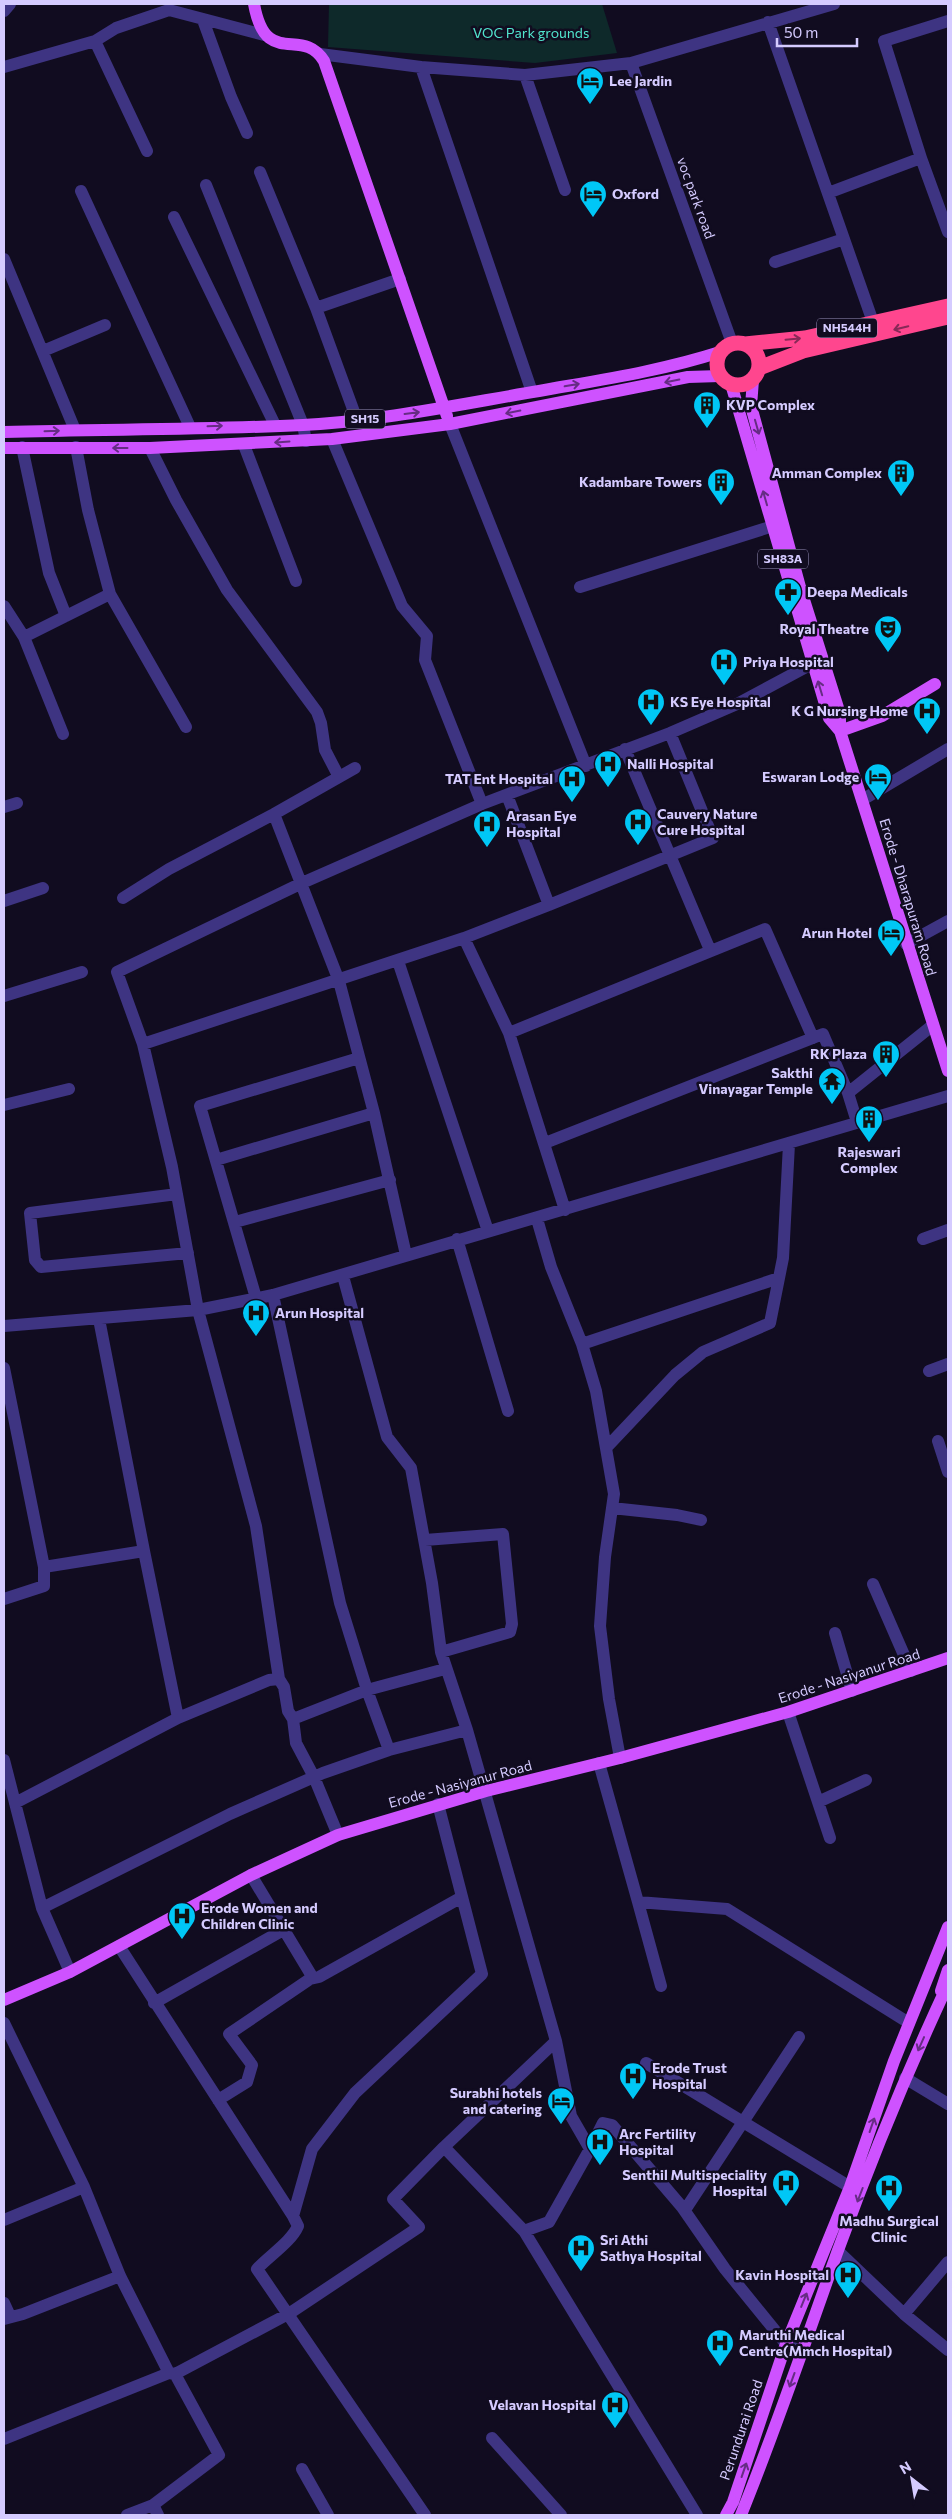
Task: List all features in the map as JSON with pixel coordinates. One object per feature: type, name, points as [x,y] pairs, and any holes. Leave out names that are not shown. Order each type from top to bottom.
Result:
[{"type":"highway","name":"NH544H","points":[[732,346],[804,338],[948,306]]},
{"type":"highway","name":"NH544H","points":[[726,380],[742,385],[756,374],[803,351],[948,318]]},
{"type":"highway","points":[[726,380],[717,367],[732,346],[755,350],[760,362],[756,374]]},
{"type":"main road","points":[[254,4],[257,22],[264,35],[270,40],[313,48],[320,54],[450,424]]},
{"type":"main road","name":"SH15","points":[[4,432],[302,425],[357,420],[443,408],[682,365],[732,346]]},
{"type":"main road","name":"Erode - Dharapuram Road","points":[[756,374],[751,406],[818,661]]},
{"type":"main road","name":"SH15","points":[[4,448],[150,448],[244,445],[332,439],[450,424],[688,377],[726,380]]},
{"type":"main road","name":"Erode - Dharapuram Road","points":[[726,380],[818,661],[840,714],[840,731],[906,944],[948,1071]]},
{"type":"main road","points":[[840,731],[882,716],[936,684]]},
{"type":"main road","name":"Erode - Nasiyanur Road","points":[[4,2000],[70,1972],[251,1875],[338,1835],[438,1804],[620,1758],[788,1712],[948,1658]]},
{"type":"main road","points":[[915,2010],[948,1927]]},
{"type":"main road","points":[[915,2010],[948,1947]]},
{"type":"main road","points":[[930,2023],[948,1970]]},
{"type":"main road","points":[[741,2515],[763,2462],[838,2251],[905,2078],[948,1984]]},
{"type":"main road","name":"Perundurai Road","points":[[726,2515],[733,2502],[786,2344],[850,2187],[915,2010]]},
{"type":"street","points":[[4,11],[10,4]]},
{"type":"street","points":[[320,54],[421,67],[525,75],[631,63],[834,4]]},
{"type":"street","points":[[4,67],[95,42],[116,28],[169,10],[264,35]]},
{"type":"street","points":[[204,20],[224,79],[247,133]]},
{"type":"street","points":[[948,21],[884,41],[921,158],[948,232]]},
{"type":"street","points":[[768,22],[873,322]]},
{"type":"street","points":[[95,42],[147,151]]},
{"type":"street","name":"voc park road","points":[[631,63],[732,346]]},
{"type":"street","points":[[421,67],[532,392]]},
{"type":"street","points":[[525,75],[565,190]]},
{"type":"street","points":[[828,193],[921,158]]},
{"type":"street","points":[[260,172],[316,308],[357,420]]},
{"type":"street","points":[[206,185],[302,425],[306,441]]},
{"type":"street","points":[[82,191],[190,427]]},
{"type":"street","points":[[174,217],[274,425]]},
{"type":"street","points":[[775,262],[844,239]]},
{"type":"street","points":[[4,258],[75,430]]},
{"type":"street","points":[[316,308],[400,278]]},
{"type":"street","points":[[43,351],[106,325]]},
{"type":"street","points":[[450,424],[586,766]]},
{"type":"street","points":[[332,439],[402,606],[427,636],[425,660],[482,804]]},
{"type":"street","points":[[244,445],[296,581]]},
{"type":"street","points":[[22,447],[49,573],[66,616]]},
{"type":"street","points":[[76,447],[88,510],[110,594],[186,727]]},
{"type":"street","points":[[150,448],[176,500],[227,590],[317,712],[321,723],[325,750],[339,777]]},
{"type":"street","points":[[580,587],[773,526]]},
{"type":"street","points":[[24,637],[110,594]]},
{"type":"street","points":[[4,606],[24,637],[63,734]]},
{"type":"street","points":[[338,1835],[314,1777],[296,1743],[293,1719],[288,1710],[284,1687],[279,1678],[256,1526],[198,1310],[177,1194],[143,1044],[116,972],[302,883],[482,804],[586,766],[737,704],[818,661]]},
{"type":"street","points":[[143,1044],[464,938],[713,838],[670,733]]},
{"type":"street","points":[[625,749],[710,950]]},
{"type":"street","points":[[862,800],[948,749]]},
{"type":"street","points":[[123,898],[169,869],[274,814],[355,768]]},
{"type":"street","points":[[507,795],[549,905]]},
{"type":"street","points":[[4,807],[16,803]]},
{"type":"street","points":[[274,814],[338,981],[374,1113],[406,1255]]},
{"type":"street","points":[[4,901],[44,888]]},
{"type":"street","points":[[906,944],[948,921]]},
{"type":"street","points":[[509,1033],[765,929],[813,1038]]},
{"type":"street","points":[[464,938],[509,1033],[565,1210]]},
{"type":"street","points":[[398,961],[488,1231]]},
{"type":"street","points":[[4,996],[82,972]]},
{"type":"street","points":[[848,1093],[934,1025]]},
{"type":"street","points":[[545,1143],[824,1034],[848,1093],[857,1122]]},
{"type":"street","points":[[256,1298],[200,1106],[359,1058]]},
{"type":"street","points":[[4,1105],[69,1089]]},
{"type":"street","points":[[4,1326],[198,1310],[273,1295],[343,1276],[457,1239],[537,1219],[948,1096]]},
{"type":"street","points":[[216,1160],[374,1113]]},
{"type":"street","points":[[607,1447],[675,1375],[703,1352],[770,1323],[783,1258],[789,1144]]},
{"type":"street","points":[[235,1222],[390,1180]]},
{"type":"street","points":[[177,1194],[30,1213],[35,1260],[41,1267],[188,1253]]},
{"type":"street","points":[[537,1219],[551,1267],[582,1344],[596,1391],[607,1447],[614,1494],[605,1557],[600,1626],[609,1699],[620,1758]]},
{"type":"street","points":[[923,1240],[948,1230]]},
{"type":"street","points":[[457,1239],[508,1411]]},
{"type":"street","points":[[343,1276],[387,1438],[411,1468],[445,1669],[486,1791],[556,2041],[571,2116],[590,2149]]},
{"type":"street","points":[[582,1344],[779,1278]]},
{"type":"street","points":[[273,1295],[340,1603],[367,1690],[389,1750]]},
{"type":"street","points":[[99,1319],[178,1718]]},
{"type":"street","points":[[928,1371],[948,1364]]},
{"type":"street","points":[[4,1368],[44,1567],[44,1586],[4,1599]]},
{"type":"street","points":[[938,1441],[948,1472]]},
{"type":"street","points":[[612,1508],[677,1515],[701,1520]]},
{"type":"street","points":[[424,1540],[503,1534],[512,1624],[510,1632],[441,1652]]},
{"type":"street","points":[[44,1567],[144,1551]]},
{"type":"street","points":[[872,1584],[911,1671]]},
{"type":"street","points":[[835,1633],[852,1691]]},
{"type":"street","points":[[293,1719],[367,1690],[445,1669]]},
{"type":"street","points":[[15,1803],[178,1718],[269,1680],[279,1678]]},
{"type":"street","points":[[788,1712],[830,1838]]},
{"type":"street","points":[[42,1908],[230,1814],[314,1777],[389,1750],[467,1730]]},
{"type":"street","points":[[4,1760],[42,1908],[70,1972]]},
{"type":"street","points":[[598,1763],[661,1986]]},
{"type":"street","points":[[818,1802],[866,1780]]},
{"type":"street","points":[[293,2216],[312,2149],[355,2093],[482,1974],[438,1804]]},
{"type":"street","points":[[251,1875],[313,1978]]},
{"type":"street","points":[[218,2100],[246,2082],[252,2065],[228,2034],[313,1978],[462,1897]]},
{"type":"street","points":[[638,1902],[726,1909],[909,2023]]},
{"type":"street","points":[[154,2003],[285,1929]]},
{"type":"street","points":[[119,1946],[298,2226],[294,2235],[272,2253],[257,2269],[290,2313],[425,2515]]},
{"type":"street","points":[[4,2022],[84,2187],[120,2276],[219,2455],[155,2510],[127,2515]]},
{"type":"street","points":[[684,2210],[799,2037]]},
{"type":"street","points":[[4,2439],[172,2373],[290,2313],[419,2227],[393,2199],[444,2147],[556,2041]]},
{"type":"street","points":[[646,2063],[850,2187]]},
{"type":"street","points":[[905,2078],[948,2104]]},
{"type":"street","points":[[524,2231],[549,2222],[603,2123],[612,2125],[684,2210],[725,2269],[786,2344],[802,2352]]},
{"type":"street","points":[[444,2147],[524,2231],[697,2515]]},
{"type":"street","points":[[4,2220],[84,2187]]},
{"type":"street","points":[[838,2251],[904,2314],[948,2350]]},
{"type":"street","points":[[904,2314],[948,2262]]},
{"type":"street","points":[[4,2302],[7,2318],[23,2314],[120,2276]]},
{"type":"street","points":[[492,2438],[561,2515]]},
{"type":"street","points":[[302,2469],[328,2515]]},
{"type":"green space","name":"VOC Park grounds","points":[[329,4],[602,4],[617,53],[535,63],[328,47]]},
{"type":"place","name":"Lee Jardin","points":[[590,105]]},
{"type":"place","name":"Oxford","points":[[593,218]]},
{"type":"place","name":"KVP Complex","points":[[707,429]]},
{"type":"place","name":"Amman Complex","points":[[901,497]]},
{"type":"place","name":"Kadambare Towers","points":[[721,506]]},
{"type":"place","name":"Deepa Medicals","points":[[788,616]]},
{"type":"place","name":"Royal Theatre","points":[[888,653]]},
{"type":"place","name":"Priya Hospital","points":[[724,686]]},
{"type":"place","name":"KS Eye Hospital","points":[[651,726]]},
{"type":"place","name":"K G Nursing Home","points":[[927,735]]},
{"type":"place","name":"Nalli Hospital","points":[[608,788]]},
{"type":"place","name":"Eswaran Lodge","points":[[878,801]]},
{"type":"place","name":"TAT Ent Hospital","points":[[572,803]]},
{"type":"place","name":"Cauvery Nature Cure Hospital","points":[[638,846]]},
{"type":"place","name":"Arasan Eye Hospital","points":[[487,848]]},
{"type":"place","name":"Arun Hotel","points":[[891,957]]},
{"type":"place","name":"RK Plaza","points":[[886,1078]]},
{"type":"place","name":"Sakthi Vinayagar Temple","points":[[832,1105]]},
{"type":"place","name":"Rajeswari Complex","points":[[869,1143]]},
{"type":"place","name":"Arun Hospital","points":[[256,1337]]},
{"type":"place","name":"Erode Women and Children Clinic","points":[[182,1940]]},
{"type":"place","name":"Erode Trust Hospital","points":[[633,2100]]},
{"type":"place","name":"Surabhi hotels and catering","points":[[561,2125]]},
{"type":"place","name":"Arc Fertility Hospital","points":[[600,2166]]},
{"type":"place","name":"Senthil Multispeciality Hospital","points":[[786,2207]]},
{"type":"place","name":"Madhu Surgical Clinic","points":[[889,2212]]},
{"type":"place","name":"Sri Athi Sathya Hospital","points":[[581,2272]]},
{"type":"place","name":"Kavin Hospital","points":[[848,2299]]},
{"type":"place","name":"Maruthi Medical Centre(Mmch Hospital)","points":[[720,2367]]},
{"type":"place","name":"Velavan Hospital","points":[[615,2429]]}]
